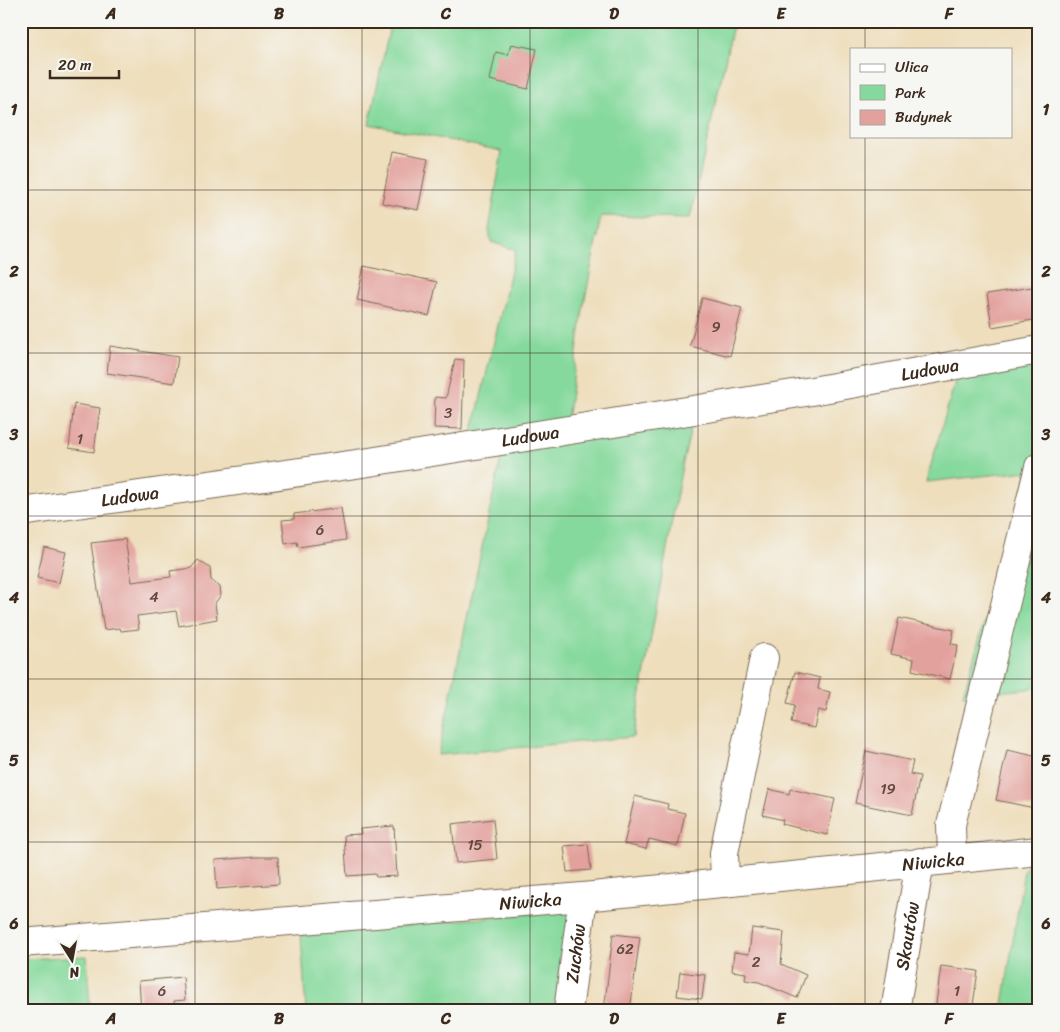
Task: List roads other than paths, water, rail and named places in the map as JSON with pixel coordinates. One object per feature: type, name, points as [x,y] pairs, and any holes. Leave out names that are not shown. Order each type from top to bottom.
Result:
[{"type":"street","name":"Ludowa","points":[[21,512],[363,463],[782,396],[1039,350]]},
{"type":"street","points":[[952,859],[951,825],[1039,467]]},
{"type":"street","points":[[724,883],[724,853],[764,658]]},
{"type":"street","name":"Niwicka","points":[[21,943],[583,897],[1039,851]]},
{"type":"street","name":"Skautów","points":[[895,1011],[920,862]]},
{"type":"street","name":"Zuchów","points":[[568,1011],[583,897]]}]
